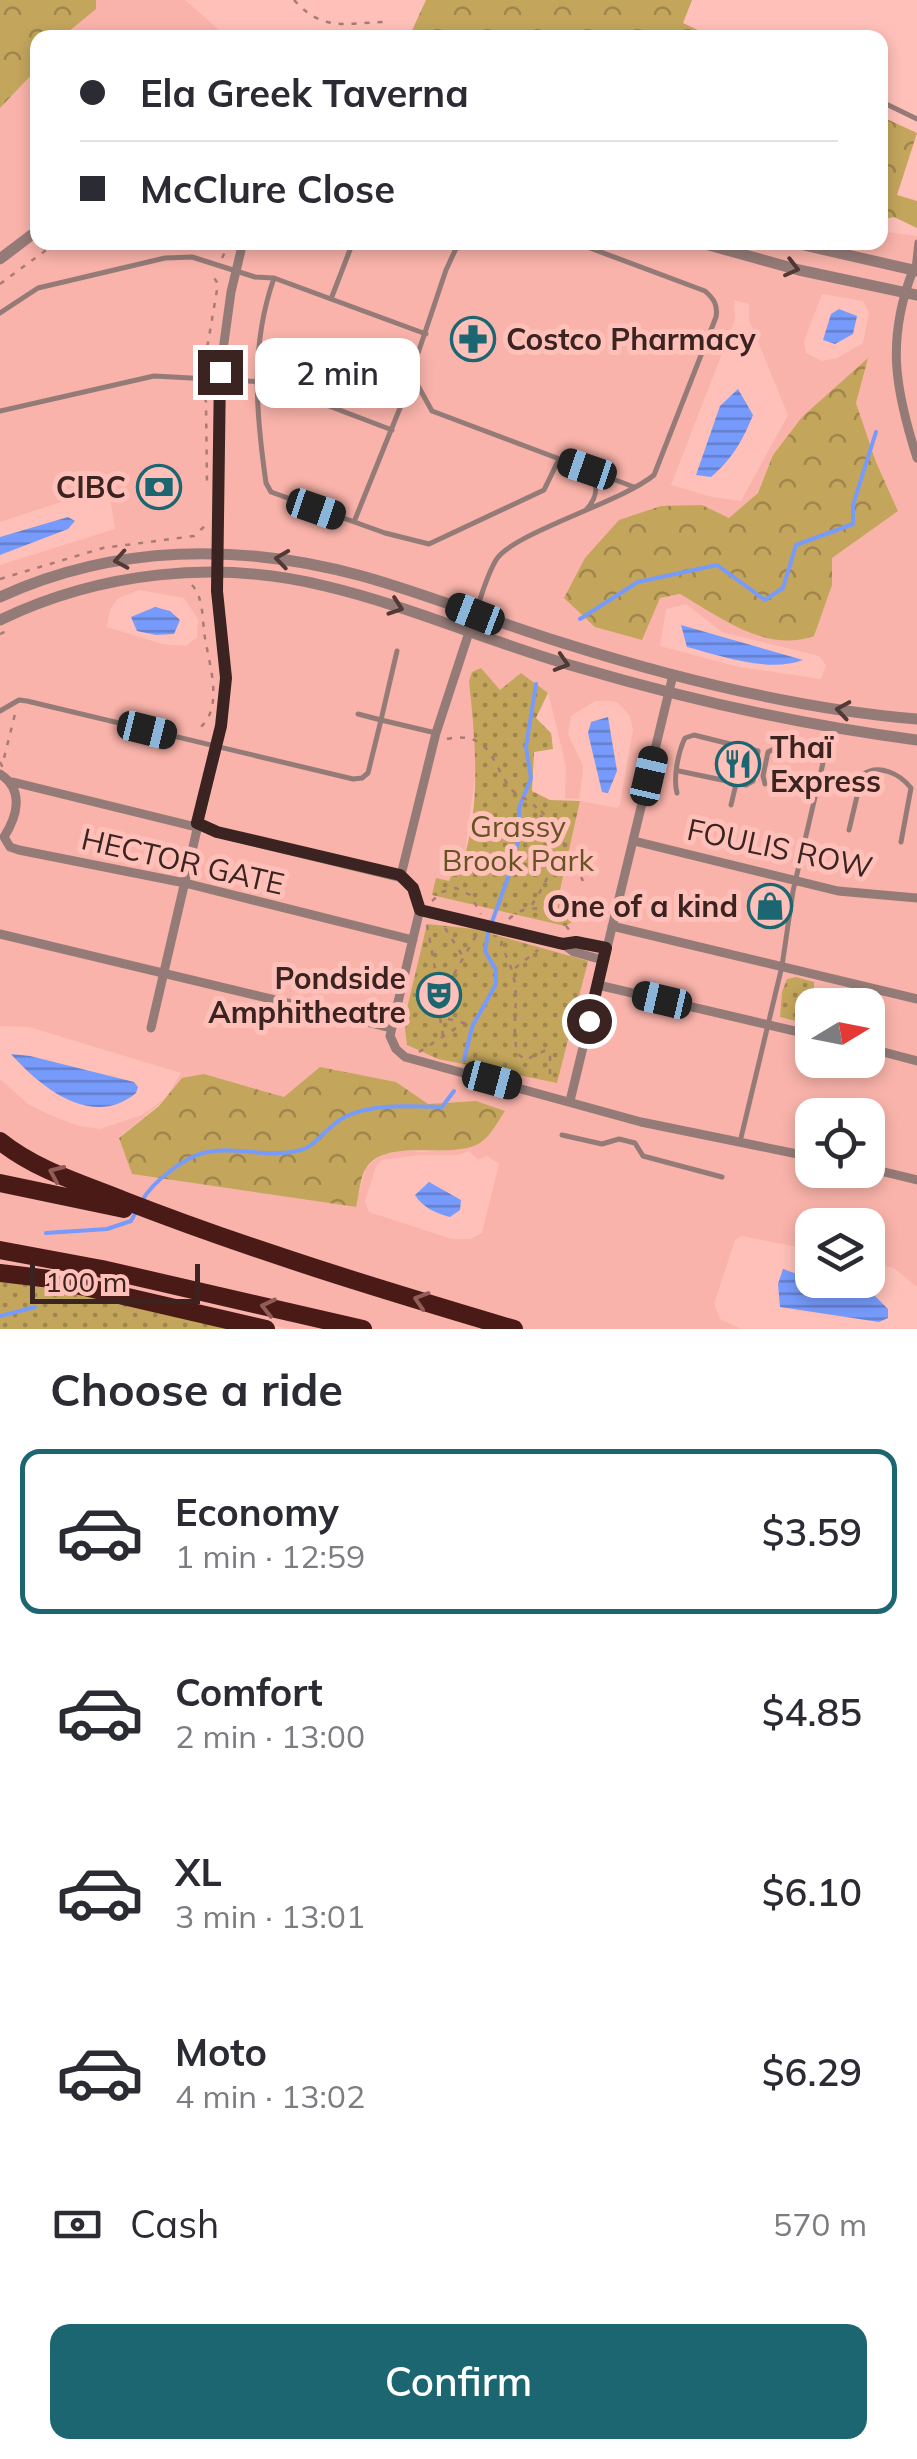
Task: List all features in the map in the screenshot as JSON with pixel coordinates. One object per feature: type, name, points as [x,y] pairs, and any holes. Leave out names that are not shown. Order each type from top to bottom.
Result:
[{"type":"highway","points":[[0,1141],[18,1156],[115,1202]]},
{"type":"highway","points":[[0,1183],[115,1202],[156,1213],[514,1329]]},
{"type":"highway","points":[[0,1250],[102,1269],[364,1329]]},
{"type":"highway","points":[[0,1273],[49,1289],[223,1329]]},
{"type":"highway","points":[[0,1273],[50,1279],[266,1329]]},
{"type":"street","points":[[0,259],[30,236]]},
{"type":"street","points":[[150,1028],[216,744],[226,678],[217,572],[220,379],[240,250]]},
{"type":"street","points":[[727,250],[911,294]]},
{"type":"street","points":[[826,250],[915,270],[896,362],[896,386],[917,458]]},
{"type":"street","points":[[0,597],[50,576],[158,554],[272,557],[386,583],[672,675],[796,702],[917,719]]},
{"type":"street","points":[[0,620],[52,598],[106,583],[217,572],[270,575],[323,585],[668,693],[794,721],[917,740]]},
{"type":"street","points":[[475,614],[400,875],[427,912],[563,944],[576,942],[606,948]]},
{"type":"street","points":[[570,1101],[672,675]]},
{"type":"street","name":"HECTOR GATE","points":[[0,774],[13,782],[192,826],[197,823],[217,832],[400,875]]},
{"type":"street","name":"HECTOR GATE","points":[[13,782],[17,799],[2,839],[10,847],[185,883],[413,940]]},
{"type":"street","name":"FOULIS ROW","points":[[634,841],[856,894],[917,898]]},
{"type":"street","points":[[427,912],[413,940],[392,1028],[391,1042],[405,1057],[602,1113],[795,1154]]},
{"type":"street","points":[[612,926],[917,999]]},
{"type":"street","points":[[0,934],[392,1028]]},
{"type":"street","points":[[563,944],[574,952],[603,960]]},
{"type":"street","points":[[598,984],[795,1032]]},
{"type":"street","points":[[885,1052],[917,1060]]},
{"type":"street","points":[[885,1172],[917,1180]]},
{"type":"lane","points":[[888,106],[917,119]]},
{"type":"lane","points":[[915,270],[917,242]]},
{"type":"lane","points":[[331,299],[350,250]]},
{"type":"lane","points":[[455,250],[414,368],[417,384],[432,411],[634,488]]},
{"type":"lane","points":[[475,614],[497,558],[508,546],[647,482],[658,467],[717,308],[704,291],[595,250]]},
{"type":"lane","points":[[0,312],[38,288],[156,260],[192,257],[274,278],[426,334]]},
{"type":"lane","points":[[274,278],[263,310],[256,416],[266,483],[271,492],[430,544],[544,490],[559,459]]},
{"type":"lane","points":[[0,411],[141,378],[220,379],[258,381],[392,430]]},
{"type":"lane","points":[[354,522],[404,398],[417,384]]},
{"type":"lane","points":[[584,512],[594,502],[597,489],[587,469]]},
{"type":"lane","points":[[0,710],[18,700],[26,701],[216,744],[339,777],[362,778],[368,773],[397,651]]},
{"type":"lane","points":[[358,714],[438,737]]},
{"type":"lane","points":[[677,793],[674,788],[685,738],[694,735],[754,748],[759,756],[752,781],[746,785],[679,771]]},
{"type":"lane","points":[[739,1144],[782,966],[796,880],[823,769],[819,759],[776,748],[768,752],[765,784]]},
{"type":"lane","points":[[849,830],[862,775],[876,769],[902,777],[913,793],[901,842]]},
{"type":"lane","points":[[731,805],[736,784]]},
{"type":"lane","points":[[562,1135],[602,1144],[619,1139],[635,1142],[643,1156],[722,1177]]},
{"type":"path","points":[[294,0],[310,17],[325,24],[384,22]]},
{"type":"path","points":[[0,284],[45,250]]},
{"type":"path","points":[[208,497],[202,379],[218,284],[213,276]]},
{"type":"path","points":[[0,579],[103,548],[194,536],[207,525],[208,516]]},
{"type":"path","points":[[190,584],[195,586],[201,603],[213,672],[209,713],[206,724],[198,729]]},
{"type":"path","points":[[0,634],[17,626]]},
{"type":"path","points":[[0,722],[16,712],[2,766],[0,762]]},
{"type":"path","points":[[0,737],[9,739]]},
{"type":"path","points":[[438,737],[459,737],[484,747],[513,791],[556,827],[583,881]]},
{"type":"path","points":[[530,908],[552,856],[544,820],[536,807]]},
{"type":"path","points":[[442,1002],[427,912],[442,892],[456,888],[470,895],[482,915]]},
{"type":"path","points":[[507,920],[530,908],[545,909],[558,916],[572,936]]},
{"type":"path","points":[[443,924],[463,956]]},
{"type":"path","points":[[443,1036],[440,1016],[451,974],[476,940],[479,927]]},
{"type":"path","points":[[504,933],[501,946],[514,968],[518,998],[517,1053],[524,1060],[546,1050],[550,1074]]},
{"type":"path","points":[[514,968],[538,950]]},
{"type":"path","points":[[421,1051],[464,1023],[440,1016]]},
{"type":"shaded area","points":[[96,0],[185,0],[219,30],[71,30],[95,9]]},
{"type":"shaded area","points":[[30,76],[30,250],[888,250],[888,232],[917,236],[917,1287],[894,1268],[885,1266],[885,1208],[795,1208],[795,1247],[742,1236],[735,1240],[714,1304],[720,1319],[741,1329],[289,1329],[222,1314],[0,1281],[0,1079],[28,1104],[50,1115],[100,1129],[142,1115],[166,1098],[181,1073],[29,1027],[0,1026],[0,565],[115,529],[110,498],[61,502],[0,522],[0,108]],"holes":[[[822,294],[863,301],[869,313],[863,343],[837,358],[822,361],[806,353],[804,341]],[[734,300],[749,304],[749,320],[788,415],[741,501],[671,485],[735,320]],[[867,360],[856,403],[898,510],[832,558],[832,585],[700,605],[680,594],[660,598],[702,505],[729,518],[758,493],[773,455],[802,417]],[[139,590],[184,598],[198,619],[197,637],[186,646],[162,644],[107,627],[117,599]],[[686,604],[722,632],[819,656],[826,665],[821,679],[739,667],[660,646],[666,609]],[[473,672],[500,690],[548,692],[566,766],[565,798],[579,799],[583,766],[568,734],[571,716],[595,701],[617,702],[630,716],[633,730],[620,805],[617,808],[580,801],[556,904],[449,881],[464,859],[477,763],[469,681]],[[427,924],[557,1082],[438,1059],[407,1045],[404,1020]],[[204,1074],[284,1097],[396,1082],[428,1104],[476,1101],[504,1112],[483,1142],[462,1149],[382,1154],[366,1168],[355,1207],[132,1174],[119,1137]],[[469,1151],[478,1160],[487,1156],[499,1164],[482,1233],[470,1239],[452,1239],[369,1212],[365,1201],[376,1166],[382,1160]]]},
{"type":"green space","points":[[0,0],[96,0],[96,9],[70,30],[30,30],[30,76],[0,108]]},
{"type":"green space","points":[[426,0],[692,0],[683,23],[698,30],[412,30]]},
{"type":"green space","points":[[888,120],[917,133],[897,195],[917,201],[917,228],[894,217],[888,218]]},
{"type":"green space","points":[[868,358],[856,403],[898,511],[832,558],[832,585],[814,636],[796,640],[761,637],[680,594],[660,598],[642,640],[595,627],[564,598],[585,558],[619,520],[661,506],[702,505],[729,518],[758,493],[773,455],[802,417]]},
{"type":"green space","name":"Grassy Brook Park","points":[[481,668],[500,690],[521,673],[548,693],[536,718],[551,733],[553,749],[534,752],[532,791],[550,800],[580,801],[557,903],[585,910],[583,916],[565,926],[432,895],[436,878],[449,881],[462,862],[470,834],[475,768],[469,681],[472,672]]},
{"type":"green space","name":"Grassy Brook Park","points":[[427,924],[474,929],[588,961],[557,1083],[438,1059],[407,1045],[404,1021]]},
{"type":"green space","points":[[787,979],[814,982],[814,988],[795,988],[795,1021],[780,1017]]},
{"type":"green space","points":[[320,1067],[396,1082],[428,1104],[476,1101],[505,1111],[484,1140],[467,1148],[403,1151],[376,1158],[364,1172],[356,1207],[132,1174],[119,1138],[159,1106],[182,1078],[204,1074],[284,1097]]},
{"type":"green space","points":[[0,1281],[96,1296],[243,1329],[0,1329]]},
{"type":"water","points":[[839,309],[857,316],[853,334],[835,344],[823,340],[831,314]]},
{"type":"water","points":[[738,389],[753,415],[745,434],[731,457],[711,477],[696,475],[720,406]]},
{"type":"water","points":[[68,517],[75,521],[68,529],[0,555],[0,537]]},
{"type":"water","points":[[155,607],[170,611],[180,620],[174,634],[137,631],[131,617]]},
{"type":"water","points":[[681,625],[803,660],[760,664],[687,647]]},
{"type":"water","points":[[608,717],[617,771],[608,793],[602,792],[588,733],[591,722]]},
{"type":"water","points":[[11,1054],[134,1082],[138,1087],[136,1093],[120,1103],[103,1107],[85,1105],[52,1091]]},
{"type":"water","points":[[429,1182],[461,1200],[460,1210],[450,1217],[422,1203],[415,1195]]},
{"type":"water","points":[[783,1269],[795,1273],[795,1298],[877,1298],[888,1309],[888,1318],[879,1322],[780,1307],[778,1284]]},
{"type":"waterway","points":[[580,619],[638,582],[717,565],[765,600],[783,588],[796,545],[853,524],[853,505],[876,432]]},
{"type":"waterway","points":[[464,1060],[472,1027],[496,984],[496,970],[485,951],[519,838],[519,808],[531,778],[526,747],[536,684]]},
{"type":"waterway","points":[[142,1201],[171,1170],[200,1154],[301,1150],[354,1113],[392,1106],[442,1107],[454,1091]]},
{"type":"waterway","points":[[46,1233],[107,1229],[131,1221],[137,1210]]},
{"type":"waterway","points":[[0,1316],[35,1307]]},
{"type":"place","name":"Costco Pharmacy","points":[[473,339]]},
{"type":"place","name":"CIBC","points":[[159,487]]},
{"type":"place","name":"Thaï Express","points":[[738,764]]},
{"type":"place","name":"One of a kind","points":[[770,906]]},
{"type":"place","name":"Pondside Amphitheatre","points":[[439,995]]},
{"type":"route","points":[[220,372],[217,591],[226,678],[221,726],[197,823],[217,832],[400,875],[413,888],[420,910],[563,944],[576,942],[606,948],[589,1021]]}]
